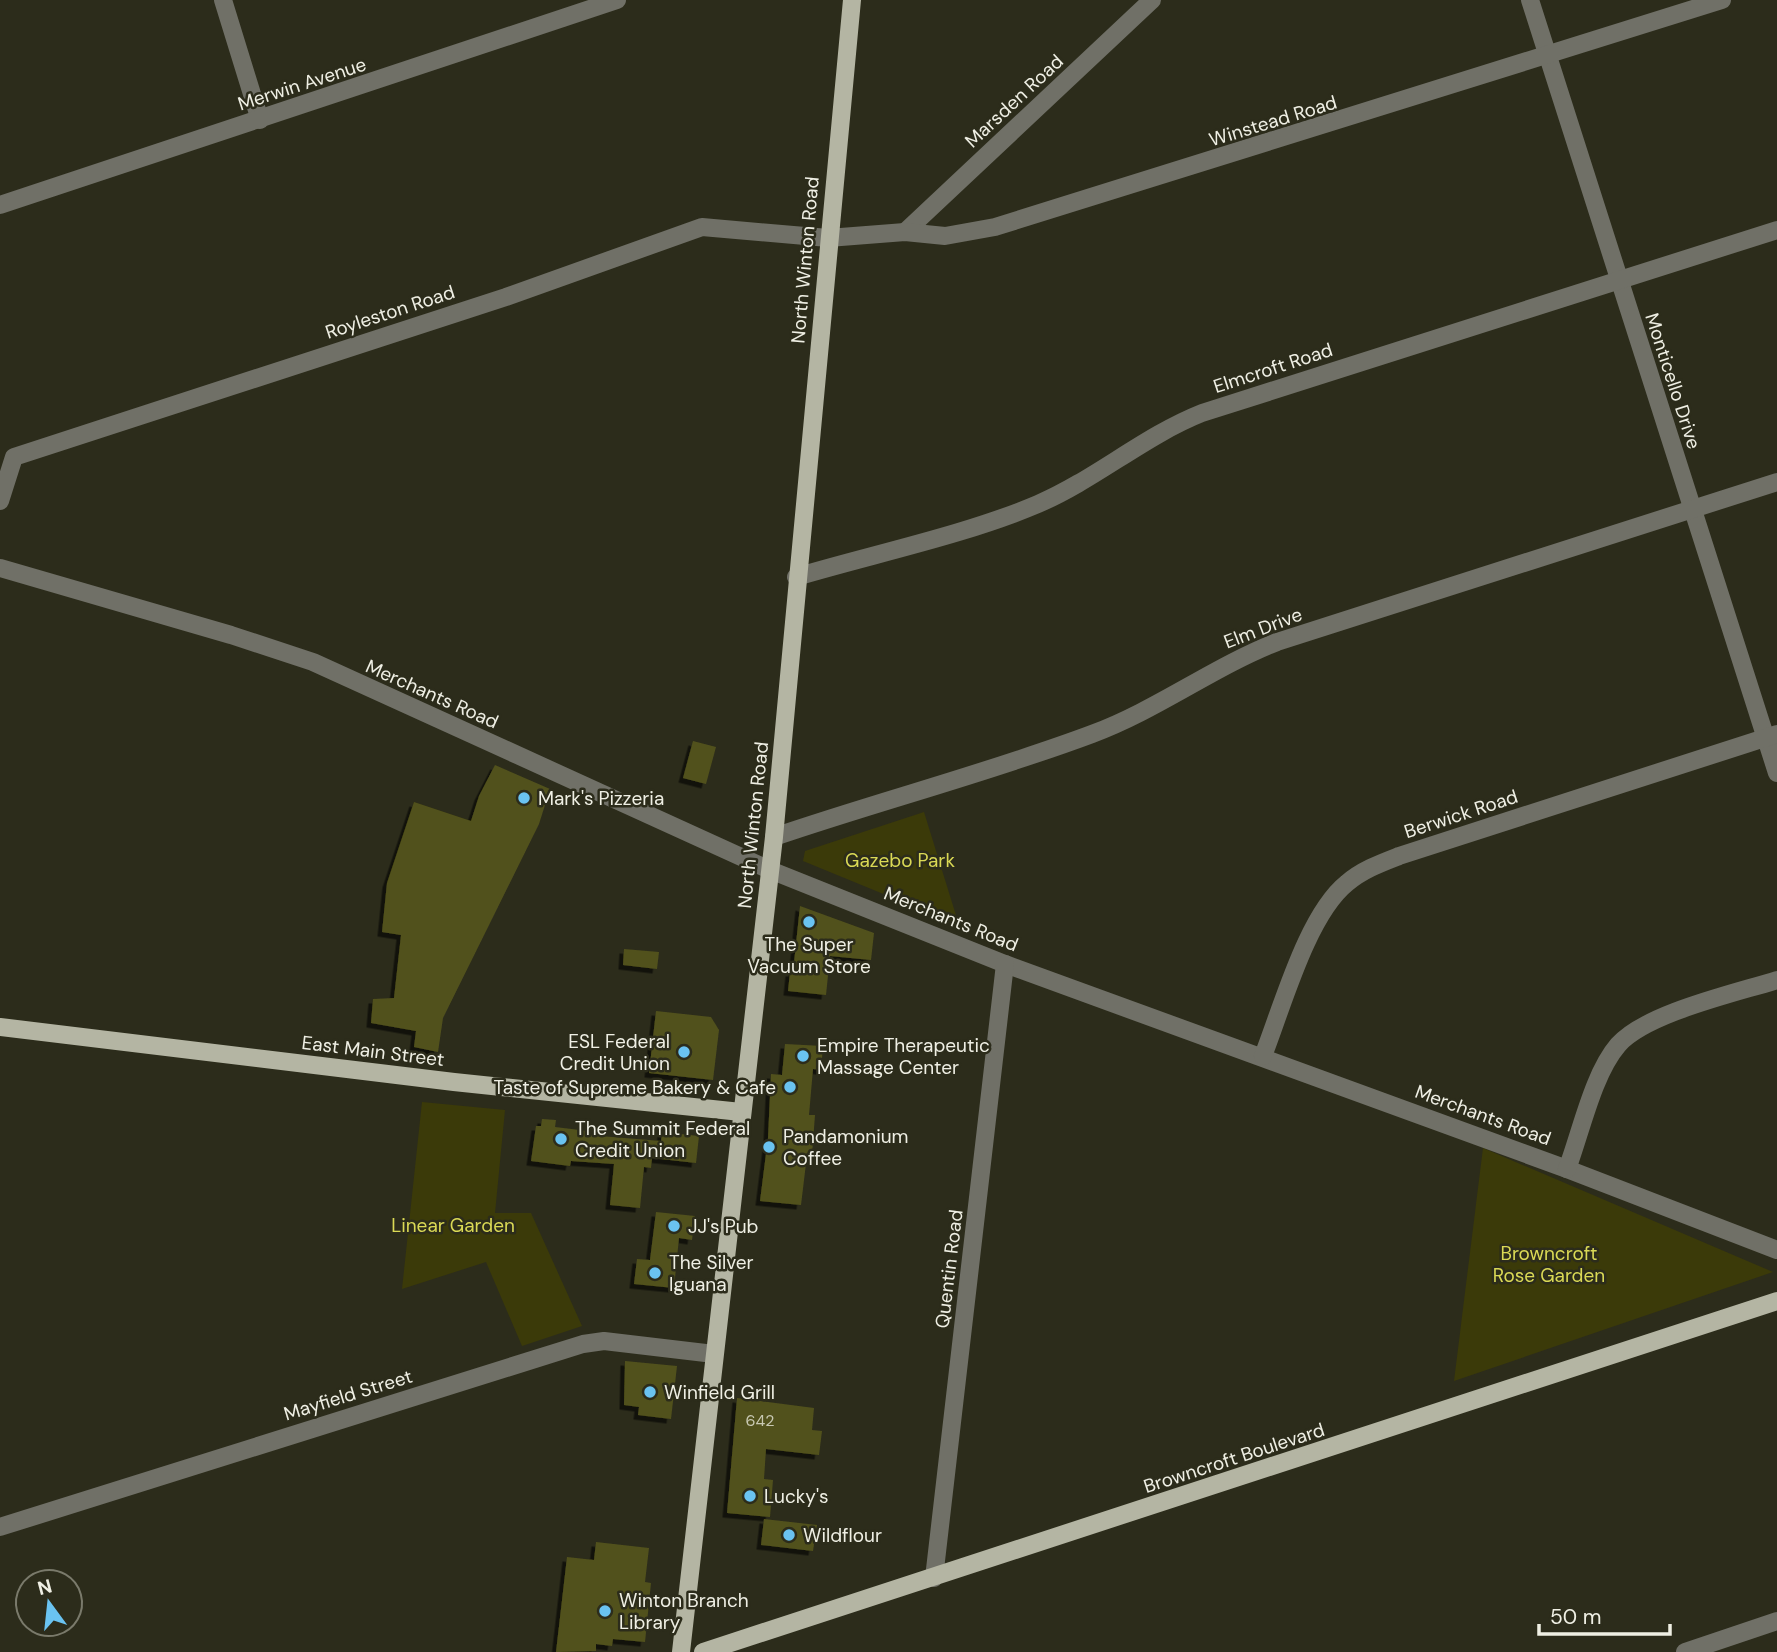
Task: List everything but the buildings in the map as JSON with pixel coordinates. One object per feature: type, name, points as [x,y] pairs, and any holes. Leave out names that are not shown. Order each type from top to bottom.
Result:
[{"type":"main road","name":"North Winton Road","points":[[681,1652],[774,837],[796,577],[852,0]]},
{"type":"main road","name":"East Main Street","points":[[0,1027],[454,1082],[741,1112]]},
{"type":"main road","name":"Browncroft Boulevard","points":[[703,1652],[1777,1301]]},
{"type":"street","points":[[223,0],[260,120]]},
{"type":"street","name":"Merwin Avenue","points":[[0,205],[617,0]]},
{"type":"street","name":"Marsden Road","points":[[905,232],[1152,0]]},
{"type":"street","name":"Monticello Drive","points":[[1530,0],[1692,509],[1772,736],[1777,773]]},
{"type":"street","name":"Winstead Road","points":[[828,238],[905,232],[945,236],[995,227],[1047,213],[1722,0]]},
{"type":"street","name":"Royleston Road","points":[[0,501],[14,457],[506,297],[702,227],[828,238]]},
{"type":"street","name":"Elmcroft Road","points":[[796,577],[1023,510],[1073,487],[1159,433],[1202,413],[1777,230]]},
{"type":"street","name":"Elm Drive","points":[[774,837],[1093,734],[1151,707],[1227,664],[1277,642],[1777,482]]},
{"type":"street","name":"Merchants Road","points":[[0,568],[231,635],[313,662],[770,870],[1005,964],[1263,1056],[1777,1250]]},
{"type":"street","name":"Berwick Road","points":[[1263,1056],[1313,928],[1334,895],[1362,873],[1399,856],[1772,736]]},
{"type":"street","name":"Quentin Road","points":[[934,1578],[1005,964]]},
{"type":"street","points":[[1567,1169],[1601,1074],[1608,1059],[1630,1034],[1658,1018],[1777,980]]},
{"type":"street","name":"Mayfield Street","points":[[0,1527],[583,1344],[604,1341],[714,1354]]},
{"type":"street","points":[[1685,1652],[1777,1621]]},
{"type":"green space","name":"Gazebo Park","points":[[924,812],[959,925],[803,861],[805,851]]},
{"type":"green space","name":"Linear Garden","points":[[422,1102],[505,1110],[495,1213],[531,1213],[582,1326],[522,1346],[486,1262],[402,1289]]},
{"type":"green space","name":"Browncroft Rose Garden","points":[[1483,1148],[1773,1272],[1454,1381]]},
{"type":"place","name":"Mark's Pizzeria","points":[[524,798]]},
{"type":"place","name":"The Super Vacuum Store","points":[[809,922]]},
{"type":"place","name":"ESL Federal Credit Union","points":[[684,1052]]},
{"type":"place","name":"Empire Therapeutic Massage Center","points":[[803,1056]]},
{"type":"place","name":"Taste of Supreme Bakery & Cafe","points":[[790,1087]]},
{"type":"place","name":"The Summit Federal Credit Union","points":[[561,1139]]},
{"type":"place","name":"Pandamonium Coffee","points":[[769,1147]]},
{"type":"place","name":"JJ's Pub","points":[[674,1226]]},
{"type":"place","name":"The Silver Iguana","points":[[655,1273]]},
{"type":"place","name":"Winfield Grill","points":[[650,1392]]},
{"type":"place","name":"Lucky's","points":[[750,1496]]},
{"type":"place","name":"Wildflour","points":[[789,1535]]},
{"type":"place","name":"Winton Branch Library","points":[[605,1611]]}]
